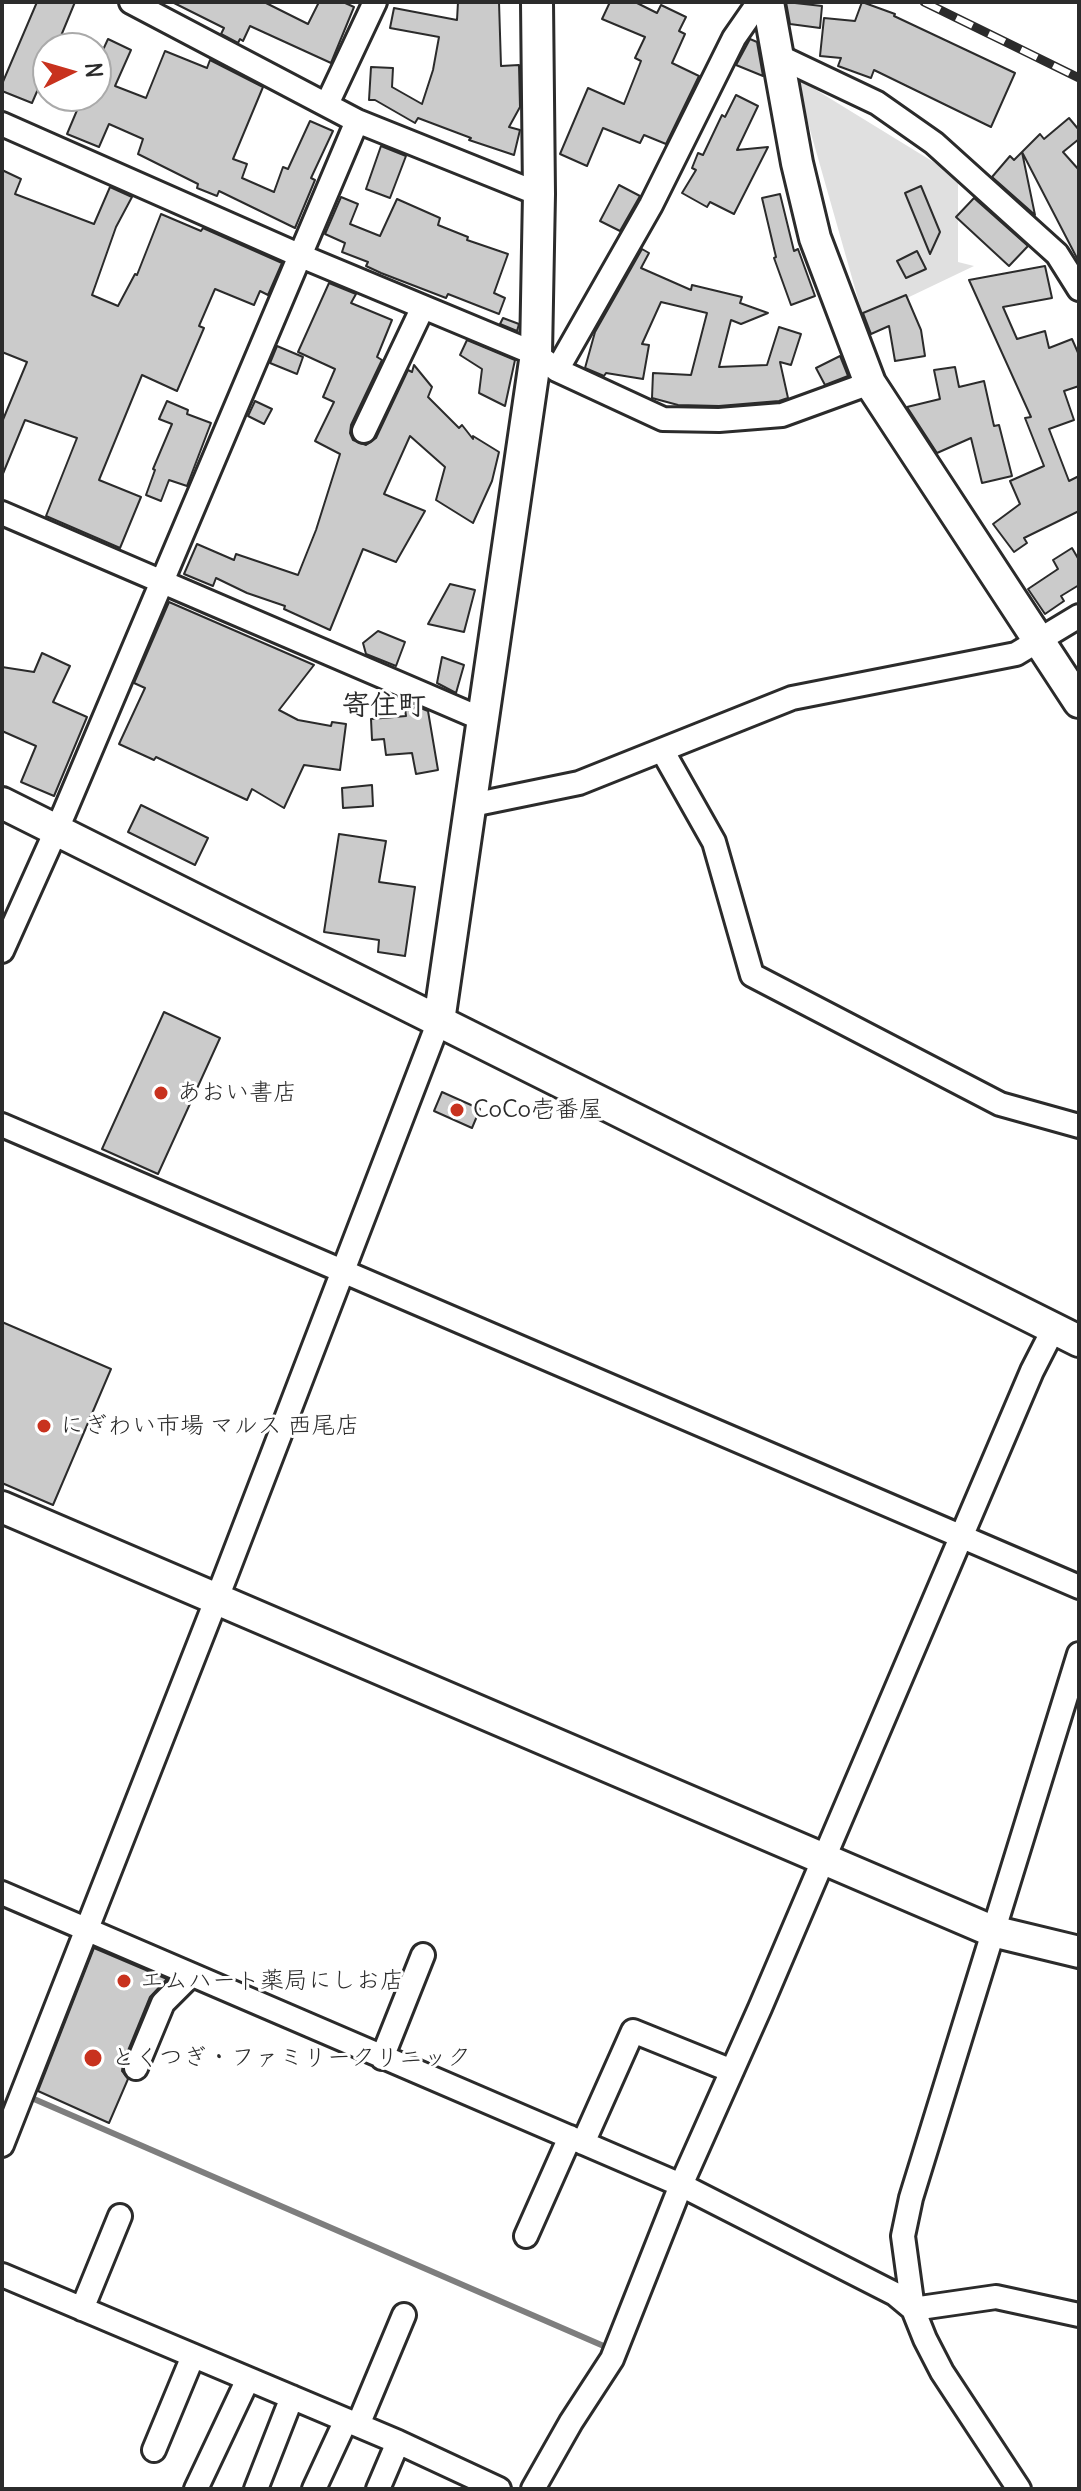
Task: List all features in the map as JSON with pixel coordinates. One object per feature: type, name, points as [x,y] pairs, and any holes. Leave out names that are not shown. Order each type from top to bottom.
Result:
[{"type":"street","points":[[131,2],[166,10],[357,121],[539,194]]},
{"type":"street","points":[[327,104],[375,2]]},
{"type":"street","points":[[2,2145],[439,1021],[484,720],[547,362],[539,194],[537,2]]},
{"type":"street","points":[[547,362],[651,205],[734,38],[759,2]]},
{"type":"street","points":[[768,2],[797,163],[815,238],[870,383],[1079,702]]},
{"type":"street","points":[[778,56],[877,103],[934,143],[1057,254],[1079,289]]},
{"type":"street","points":[[2,951],[357,121]]},
{"type":"street","points":[[2,124],[547,362],[663,419],[719,420],[782,415],[870,383]]},
{"type":"street","points":[[364,431],[423,307]]},
{"type":"street","points":[[2,513],[484,720]]},
{"type":"street","points":[[472,805],[579,783],[792,698],[1016,654],[1079,616]]},
{"type":"street","points":[[662,750],[714,842],[752,975],[1000,1104],[1079,1126]]},
{"type":"street","points":[[2,803],[1066,1334],[1032,1371],[681,2185],[612,2359],[533,2489]]},
{"type":"street","points":[[2,1125],[1079,1587]]},
{"type":"street","points":[[2,1507],[992,1931],[1079,1952]]},
{"type":"street","points":[[1019,2489],[942,2372],[925,2339],[913,2309],[903,2236],[911,2198],[1079,1654]]},
{"type":"street","points":[[2,1893],[681,2185],[895,2294],[913,2309],[996,2297],[1079,2315]]},
{"type":"street","points":[[382,2058],[423,1955]]},
{"type":"street","points":[[136,2068],[163,2003],[190,1976]]},
{"type":"street","points":[[526,2236],[633,2031],[732,2071]]},
{"type":"street","points":[[82,2309],[120,2216]]},
{"type":"street","points":[[2,2275],[352,2422],[499,2489]]},
{"type":"street","points":[[314,2489],[352,2422],[404,2315]]},
{"type":"street","points":[[154,2450],[193,2356]]},
{"type":"street","points":[[196,2489],[248,2379]]},
{"type":"street","points":[[256,2489],[292,2397]]},
{"type":"street","points":[[378,2489],[398,2442]]},
{"type":"shaded area","points":[[795,77],[958,177],[958,262],[974,266],[907,298],[862,313]]},
{"type":"building","points":[[37,2],[75,2],[63,32],[32,32],[32,103],[2,91],[2,84]]},
{"type":"building","points":[[172,2],[264,2],[308,24],[319,2],[343,2],[354,7],[331,63],[250,26],[243,41],[240,39],[238,43],[221,34],[224,28]]},
{"type":"building","points":[[458,2],[499,2],[501,66],[519,65],[520,107],[509,127],[520,130],[514,155],[418,118],[415,123],[375,100],[369,100],[371,67],[393,68],[392,87],[422,104],[433,70],[439,37],[390,28],[394,8],[457,20]]},
{"type":"building","points":[[610,2],[635,2],[657,13],[661,5],[686,17],[679,31],[685,34],[672,63],[699,76],[666,144],[644,135],[640,143],[603,128],[587,166],[560,154],[588,88],[624,104],[641,61],[635,58],[645,37],[602,19]]},
{"type":"building","points":[[786,2],[822,6],[820,28],[790,24]]},
{"type":"building","points":[[862,2],[895,14],[1015,73],[991,127],[874,70],[871,78],[838,66],[841,58],[820,56],[824,18],[855,21]]},
{"type":"building","points":[[750,39],[757,42],[763,76],[736,65]]},
{"type":"building","points":[[112,41],[131,50],[115,86],[146,98],[165,51],[207,68],[210,60],[263,87],[233,159],[247,164],[242,178],[274,192],[283,167],[288,169],[310,121],[333,131],[311,178],[315,180],[295,228],[219,191],[217,196],[197,188],[198,184],[138,154],[143,139],[109,124],[99,147],[67,134],[76,112],[112,112]]},
{"type":"building","points":[[736,95],[758,106],[737,150],[768,147],[734,214],[710,202],[707,207],[682,193],[696,170],[692,168],[698,153],[703,155],[722,115],[725,117]]},
{"type":"building","points":[[1069,118],[1079,130],[1079,139],[1063,152],[1079,170],[1079,262],[1022,152],[1040,134],[1044,139]]},
{"type":"building","points":[[381,146],[406,156],[390,198],[366,189]]},
{"type":"building","points":[[1022,152],[1035,215],[992,177],[1010,156],[1014,160]]},
{"type":"building","points":[[2,170],[21,179],[15,194],[94,224],[110,187],[132,197],[116,227],[92,295],[118,306],[137,275],[161,214],[201,231],[203,228],[282,263],[268,295],[260,291],[254,305],[215,289],[199,326],[204,328],[177,391],[142,375],[99,480],[141,497],[120,548],[46,516],[77,438],[25,420],[2,476],[2,422],[27,362],[2,352]]},
{"type":"building","points":[[619,185],[640,196],[620,231],[600,221]]},
{"type":"building","points":[[921,186],[940,232],[930,254],[905,193]]},
{"type":"building","points":[[780,194],[794,251],[798,249],[815,296],[791,305],[774,258],[762,198]]},
{"type":"building","points":[[341,197],[358,204],[350,224],[380,236],[397,199],[440,218],[438,225],[468,237],[467,240],[508,254],[494,293],[505,298],[499,314],[381,273],[366,266],[368,262],[342,252],[345,243],[325,234]]},
{"type":"building","points":[[974,198],[1028,246],[1009,266],[956,217]]},
{"type":"building","points":[[642,249],[649,253],[641,268],[691,290],[692,285],[742,297],[740,303],[768,313],[741,324],[731,320],[719,367],[767,365],[779,327],[801,334],[791,365],[780,362],[788,398],[719,406],[678,405],[652,398],[653,373],[691,375],[707,313],[661,302],[642,344],[649,345],[643,379],[606,373],[604,376],[585,368],[595,332]]},
{"type":"building","points":[[917,251],[926,269],[906,278],[897,261]]},
{"type":"building","points":[[1045,266],[1052,298],[1003,307],[1017,339],[1045,331],[1049,348],[1072,339],[1079,355],[1079,386],[1064,391],[1074,420],[1049,429],[1069,481],[1079,476],[1079,511],[1024,538],[1027,543],[1014,552],[993,524],[1020,504],[1010,481],[1044,466],[1025,418],[1031,417],[969,280]]},
{"type":"building","points":[[329,283],[356,294],[351,303],[392,320],[377,357],[382,360],[351,425],[353,440],[366,445],[376,438],[408,370],[412,372],[414,365],[432,387],[428,397],[459,428],[462,425],[473,439],[473,436],[499,452],[492,481],[473,523],[436,500],[445,467],[410,436],[384,494],[425,511],[396,562],[363,549],[330,630],[284,609],[285,606],[216,578],[213,586],[184,574],[197,544],[234,560],[236,554],[298,575],[340,454],[315,441],[334,402],[323,397],[335,369],[298,352]]},
{"type":"building","points":[[906,295],[921,330],[925,356],[895,361],[889,326],[871,334],[863,313]]},
{"type":"building","points":[[503,318],[519,324],[517,331],[500,324]]},
{"type":"building","points":[[467,340],[515,360],[505,406],[479,393],[482,369],[460,355]]},
{"type":"building","points":[[277,346],[303,357],[297,374],[270,363]]},
{"type":"building","points":[[840,356],[848,376],[825,385],[816,368]]},
{"type":"building","points":[[955,367],[959,387],[984,381],[994,426],[999,425],[1012,476],[982,483],[971,438],[937,453],[907,407],[940,399],[934,370]]},
{"type":"building","points":[[167,401],[188,410],[187,414],[211,423],[187,486],[169,480],[161,501],[146,495],[172,424],[159,419]]},
{"type":"building","points":[[255,401],[272,409],[264,424],[248,416]]},
{"type":"building","points":[[1072,548],[1079,560],[1079,585],[1061,596],[1064,601],[1045,614],[1028,589],[1058,569],[1053,560]]},
{"type":"building","points":[[450,584],[475,590],[464,632],[428,624]]},
{"type":"building","points":[[169,602],[314,665],[279,710],[298,720],[331,726],[332,722],[346,724],[340,770],[304,765],[284,808],[252,789],[247,800],[156,757],[154,760],[119,744],[145,688],[134,683]]},
{"type":"building","points":[[378,631],[405,642],[396,666],[366,654],[363,643]]},
{"type":"building","points":[[42,653],[70,666],[53,702],[87,717],[54,796],[21,782],[36,746],[2,731],[2,667],[34,672]]},
{"type":"building","points":[[442,657],[464,665],[456,693],[437,683]]},
{"type":"building","points":[[418,707],[428,711],[438,770],[416,774],[412,753],[386,755],[384,739],[372,740],[371,719],[406,716],[405,709]]},
{"type":"building","points":[[372,785],[373,806],[343,808],[342,788]]},
{"type":"building","points":[[141,805],[208,838],[195,865],[128,832]]},
{"type":"building","points":[[339,834],[386,841],[379,882],[415,887],[405,956],[378,952],[379,940],[324,932]]},
{"type":"building","name":"あおい書店","points":[[164,1012],[220,1038],[158,1174],[102,1149]]},
{"type":"building","name":"CoCo壱番屋","points":[[442,1092],[480,1109],[472,1128],[434,1111]]},
{"type":"building","name":"にぎわい市場 マルス 西尾店","points":[[2,1322],[111,1369],[53,1505],[2,1483]]},
{"type":"building","name":"とくつぎ・ファミリークリニック","points":[[94,1948],[167,1979],[150,1997],[123,2063],[122,2071],[128,2079],[109,2123],[38,2091]]},
{"type":"waterway","points":[[34,2099],[606,2347]]},
{"type":"railway","points":[[924,2],[1079,78]]},
{"type":"place","name":"あおい書店","points":[[161,1093]]},
{"type":"place","name":"CoCo壱番屋","points":[[457,1110]]},
{"type":"place","name":"にぎわい市場 マルス 西尾店","points":[[44,1426]]},
{"type":"place","name":"エムハート薬局にしお店","points":[[124,1981]]},
{"type":"place","name":"とくつぎ・ファミリークリニック","points":[[93,2058]]},
{"type":"district","name":"寄住町","points":[[384,706]]}]
